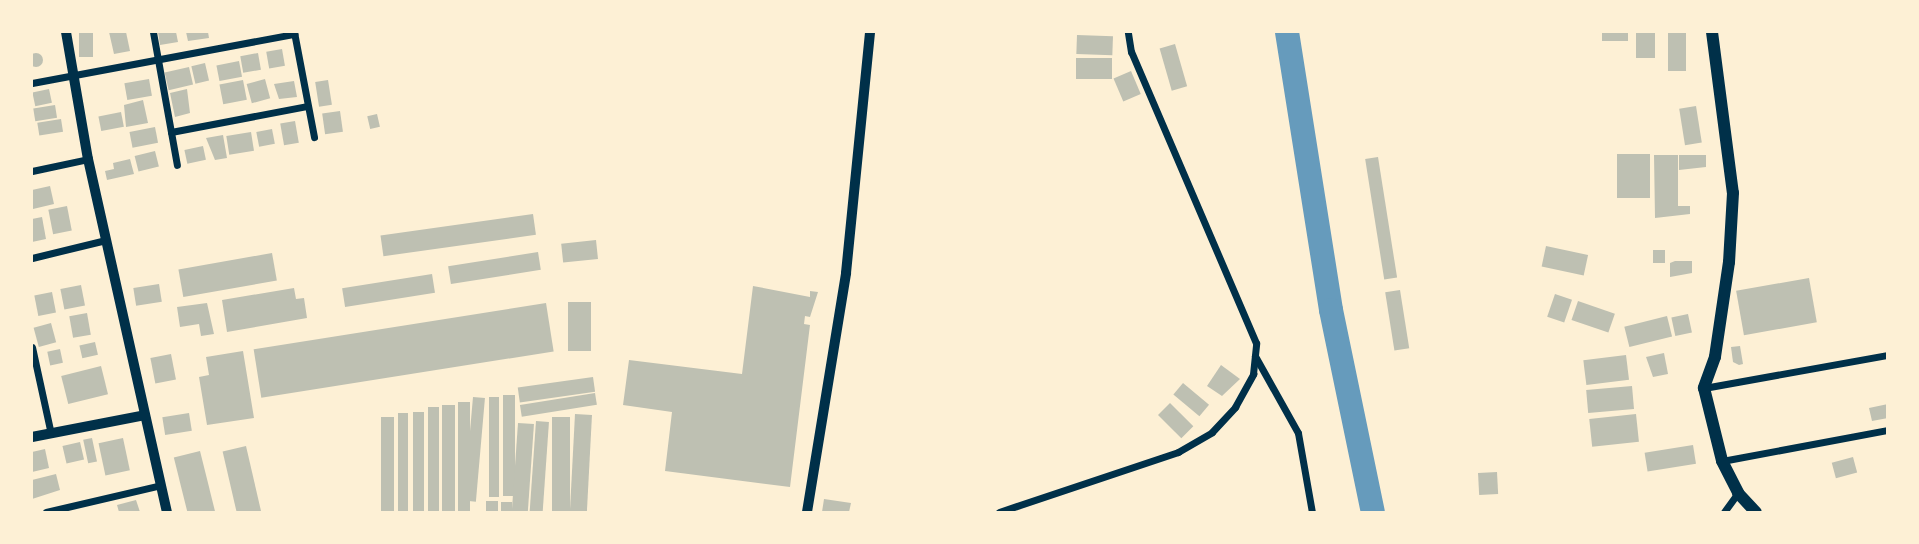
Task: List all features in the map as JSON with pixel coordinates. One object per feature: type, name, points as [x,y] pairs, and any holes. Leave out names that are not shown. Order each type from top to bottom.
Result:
[{"type":"main road","points":[[1712,32],[1733,193],[1729,262],[1715,357],[1704,388],[1722,461],[1738,493],[1756,513]]},
{"type":"street","points":[[66,32],[88,159],[167,513]]},
{"type":"street","points":[[153,32],[177,165]]},
{"type":"street","points":[[807,513],[846,274],[870,32]]},
{"type":"street","points":[[999,513],[1178,452],[1212,432],[1235,407],[1253,374],[1256,343],[1131,52],[1128,32]]},
{"type":"street","points":[[32,83],[294,33],[314,137]]},
{"type":"street","points":[[171,132],[307,106]]},
{"type":"street","points":[[32,171],[88,159]]},
{"type":"street","points":[[32,258],[106,240]]},
{"type":"street","points":[[32,347],[51,434]]},
{"type":"street","points":[[1255,355],[1298,433],[1312,513]]},
{"type":"street","points":[[1704,388],[1888,355]]},
{"type":"street","points":[[32,437],[145,415]]},
{"type":"street","points":[[1722,461],[1888,430]]},
{"type":"street","points":[[46,513],[161,485]]},
{"type":"street","points":[[1724,513],[1738,493]]},
{"type":"building","points":[[79,32],[93,32],[93,57],[79,57]]},
{"type":"building","points":[[109,32],[126,32],[130,51],[114,54]]},
{"type":"building","points":[[158,32],[176,32],[178,42],[160,45]]},
{"type":"building","points":[[186,32],[208,32],[209,38],[188,41]]},
{"type":"building","points":[[1602,32],[1628,32],[1628,41],[1602,41]]},
{"type":"building","points":[[1636,32],[1655,32],[1655,58],[1636,58]]},
{"type":"building","points":[[1668,32],[1686,32],[1686,71],[1668,71]]},
{"type":"building","points":[[1077,35],[1113,36],[1112,55],[1076,54]]},
{"type":"building","points":[[1175,44],[1187,86],[1172,91],[1160,48]]},
{"type":"building","points":[[282,49],[285,66],[269,69],[266,52]]},
{"type":"building","points":[[33,53],[39,53],[43,60],[39,67],[33,67],[29,63],[29,57]]},
{"type":"building","points":[[258,53],[261,70],[243,73],[240,56]]},
{"type":"building","points":[[1076,58],[1112,58],[1112,79],[1076,79]]},
{"type":"building","points":[[239,61],[242,77],[219,81],[216,65]]},
{"type":"building","points":[[205,63],[209,81],[195,84],[191,66]]},
{"type":"building","points":[[189,67],[193,85],[169,90],[165,73]]},
{"type":"building","points":[[1131,71],[1141,94],[1123,101],[1114,78]]},
{"type":"building","points":[[149,79],[152,96],[127,100],[124,83]]},
{"type":"building","points":[[265,79],[270,98],[252,103],[247,84]]},
{"type":"building","points":[[243,80],[247,100],[223,104],[219,85]]},
{"type":"building","points":[[328,80],[332,105],[319,107],[315,82]]},
{"type":"building","points":[[294,81],[297,97],[279,99],[274,84]]},
{"type":"building","points":[[49,89],[52,103],[35,106],[32,93]]},
{"type":"building","points":[[187,89],[190,113],[175,117],[170,93]]},
{"type":"building","points":[[143,100],[148,123],[126,127],[124,105]]},
{"type":"building","points":[[55,105],[57,118],[35,121],[33,108]]},
{"type":"building","points":[[1696,106],[1702,143],[1685,145],[1679,109]]},
{"type":"building","points":[[340,111],[343,132],[325,134],[322,114]]},
{"type":"building","points":[[121,112],[124,127],[101,131],[98,116]]},
{"type":"building","points":[[377,114],[380,127],[370,129],[367,116]]},
{"type":"building","points":[[61,119],[63,132],[39,136],[37,123]]},
{"type":"building","points":[[295,121],[299,143],[284,145],[280,124]]},
{"type":"building","points":[[155,127],[158,143],[133,148],[129,132]]},
{"type":"building","points":[[272,129],[275,144],[259,147],[256,132]]},
{"type":"building","points":[[251,132],[254,151],[229,155],[226,136]]},
{"type":"building","points":[[223,135],[227,158],[215,160],[206,138]]},
{"type":"building","points":[[203,146],[206,160],[187,164],[184,150]]},
{"type":"building","points":[[155,151],[159,167],[138,172],[135,156]]},
{"type":"building","points":[[1617,154],[1650,154],[1650,198],[1617,198]]},
{"type":"building","points":[[1654,155],[1678,155],[1678,206],[1690,206],[1690,214],[1655,218]]},
{"type":"building","points":[[1679,155],[1706,155],[1706,167],[1679,170]]},
{"type":"building","points":[[1378,157],[1397,277],[1384,280],[1365,159]]},
{"type":"building","points":[[130,159],[134,174],[107,180],[105,171],[114,169],[113,163]]},
{"type":"building","points":[[50,186],[54,204],[33,209],[32,190]]},
{"type":"building","points":[[67,206],[72,231],[53,234],[48,210]]},
{"type":"building","points":[[533,214],[536,235],[383,256],[380,235]]},
{"type":"building","points":[[42,217],[46,239],[32,242],[32,219]]},
{"type":"building","points":[[596,240],[598,259],[563,263],[561,244]]},
{"type":"building","points":[[1546,246],[1588,255],[1584,275],[1542,267]]},
{"type":"building","points":[[1653,250],[1665,250],[1665,263],[1653,263]]},
{"type":"building","points":[[538,252],[541,270],[451,284],[448,266]]},
{"type":"building","points":[[272,253],[277,281],[183,297],[178,269]]},
{"type":"building","points":[[1692,261],[1692,273],[1670,277],[1670,263]]},
{"type":"building","points":[[432,274],[435,293],[345,307],[342,288]]},
{"type":"building","points":[[1809,278],[1817,322],[1744,335],[1736,291]]},
{"type":"building","points":[[159,284],[162,302],[136,306],[133,288]]},
{"type":"building","points":[[81,285],[85,306],[64,310],[60,289]]},
{"type":"building","points":[[753,286],[810,297],[810,291],[818,292],[810,317],[805,316],[804,324],[810,325],[790,487],[665,471],[672,412],[623,405],[629,360],[742,374]]},
{"type":"building","points":[[294,288],[296,299],[304,298],[307,318],[227,332],[222,300]]},
{"type":"building","points":[[1400,290],[1409,348],[1394,351],[1385,292]]},
{"type":"building","points":[[52,292],[56,313],[38,316],[34,295]]},
{"type":"building","points":[[1555,294],[1572,300],[1564,323],[1547,317]]},
{"type":"building","points":[[1578,301],[1615,314],[1608,333],[1571,320]]},
{"type":"building","points":[[568,302],[591,302],[591,351],[568,351]]},
{"type":"building","points":[[207,303],[214,334],[201,336],[199,324],[180,327],[177,307]]},
{"type":"building","points":[[546,303],[554,351],[261,398],[254,349]]},
{"type":"building","points":[[87,313],[91,335],[73,338],[69,316]]},
{"type":"building","points":[[1688,314],[1692,333],[1675,336],[1671,318]]},
{"type":"building","points":[[1667,316],[1672,336],[1629,347],[1624,327]]},
{"type":"building","points":[[51,323],[56,342],[39,347],[34,328]]},
{"type":"building","points":[[95,342],[98,355],[82,358],[79,346]]},
{"type":"building","points":[[1740,346],[1743,364],[1739,365],[1733,362],[1731,347]]},
{"type":"building","points":[[60,349],[63,363],[50,365],[47,352]]},
{"type":"building","points":[[243,351],[254,418],[207,425],[199,377],[209,375],[206,357]]},
{"type":"building","points":[[1664,353],[1668,374],[1653,377],[1646,357]]},
{"type":"building","points":[[171,354],[176,380],[155,384],[150,358]]},
{"type":"building","points":[[1626,355],[1629,380],[1586,385],[1583,360]]},
{"type":"building","points":[[1221,365],[1240,379],[1222,396],[1207,386]]},
{"type":"building","points":[[101,366],[108,394],[68,404],[61,376]]},
{"type":"building","points":[[593,377],[595,392],[520,402],[518,388]]},
{"type":"building","points":[[1183,383],[1209,405],[1199,416],[1173,394]]},
{"type":"building","points":[[1632,386],[1634,409],[1588,413],[1586,390]]},
{"type":"building","points":[[595,393],[597,405],[522,417],[520,405]]},
{"type":"building","points":[[503,395],[515,395],[515,496],[503,496]]},
{"type":"building","points":[[473,397],[485,398],[476,502],[464,501]]},
{"type":"building","points":[[489,397],[499,397],[499,497],[489,497]]},
{"type":"building","points":[[458,402],[470,402],[470,512],[458,512]]},
{"type":"building","points":[[1170,403],[1193,426],[1181,438],[1158,415]]},
{"type":"building","points":[[1888,404],[1888,418],[1872,421],[1869,408]]},
{"type":"building","points":[[442,405],[455,405],[455,512],[442,512]]},
{"type":"building","points":[[428,407],[439,407],[439,512],[428,512]]},
{"type":"building","points":[[413,412],[424,412],[424,512],[413,512]]},
{"type":"building","points":[[189,413],[192,431],[165,435],[162,417]]},
{"type":"building","points":[[398,413],[408,413],[408,512],[398,512]]},
{"type":"building","points":[[575,414],[592,415],[587,512],[570,512]]},
{"type":"building","points":[[1636,414],[1639,442],[1592,447],[1589,419]]},
{"type":"building","points":[[381,417],[394,417],[394,512],[381,512]]},
{"type":"building","points":[[552,417],[570,417],[570,512],[552,512]]},
{"type":"building","points":[[536,421],[549,422],[543,512],[530,512]]},
{"type":"building","points":[[518,423],[534,424],[528,512],[512,512]]},
{"type":"building","points":[[92,438],[97,461],[88,463],[83,440]]},
{"type":"building","points":[[123,438],[130,470],[105,475],[99,443]]},
{"type":"building","points":[[80,442],[84,460],[67,464],[62,446]]},
{"type":"building","points":[[1693,445],[1696,464],[1648,471],[1645,453]]},
{"type":"building","points":[[246,446],[261,512],[237,512],[223,451]]},
{"type":"building","points":[[45,449],[49,468],[32,472],[32,452]]},
{"type":"building","points":[[200,451],[215,512],[187,512],[174,458]]},
{"type":"building","points":[[1853,457],[1857,472],[1836,478],[1832,463]]},
{"type":"building","points":[[1497,472],[1498,494],[1479,495],[1478,473]]},
{"type":"building","points":[[56,474],[60,490],[32,499],[32,480]]},
{"type":"building","points":[[824,499],[851,503],[849,512],[822,512]]},
{"type":"building","points":[[136,500],[140,512],[119,512],[117,505]]},
{"type":"building","points":[[486,501],[498,501],[498,512],[486,512]]},
{"type":"building","points":[[501,502],[512,502],[512,512],[501,512]]},
{"type":"waterway","points":[[1287,32],[1331,310],[1373,512]]}]
